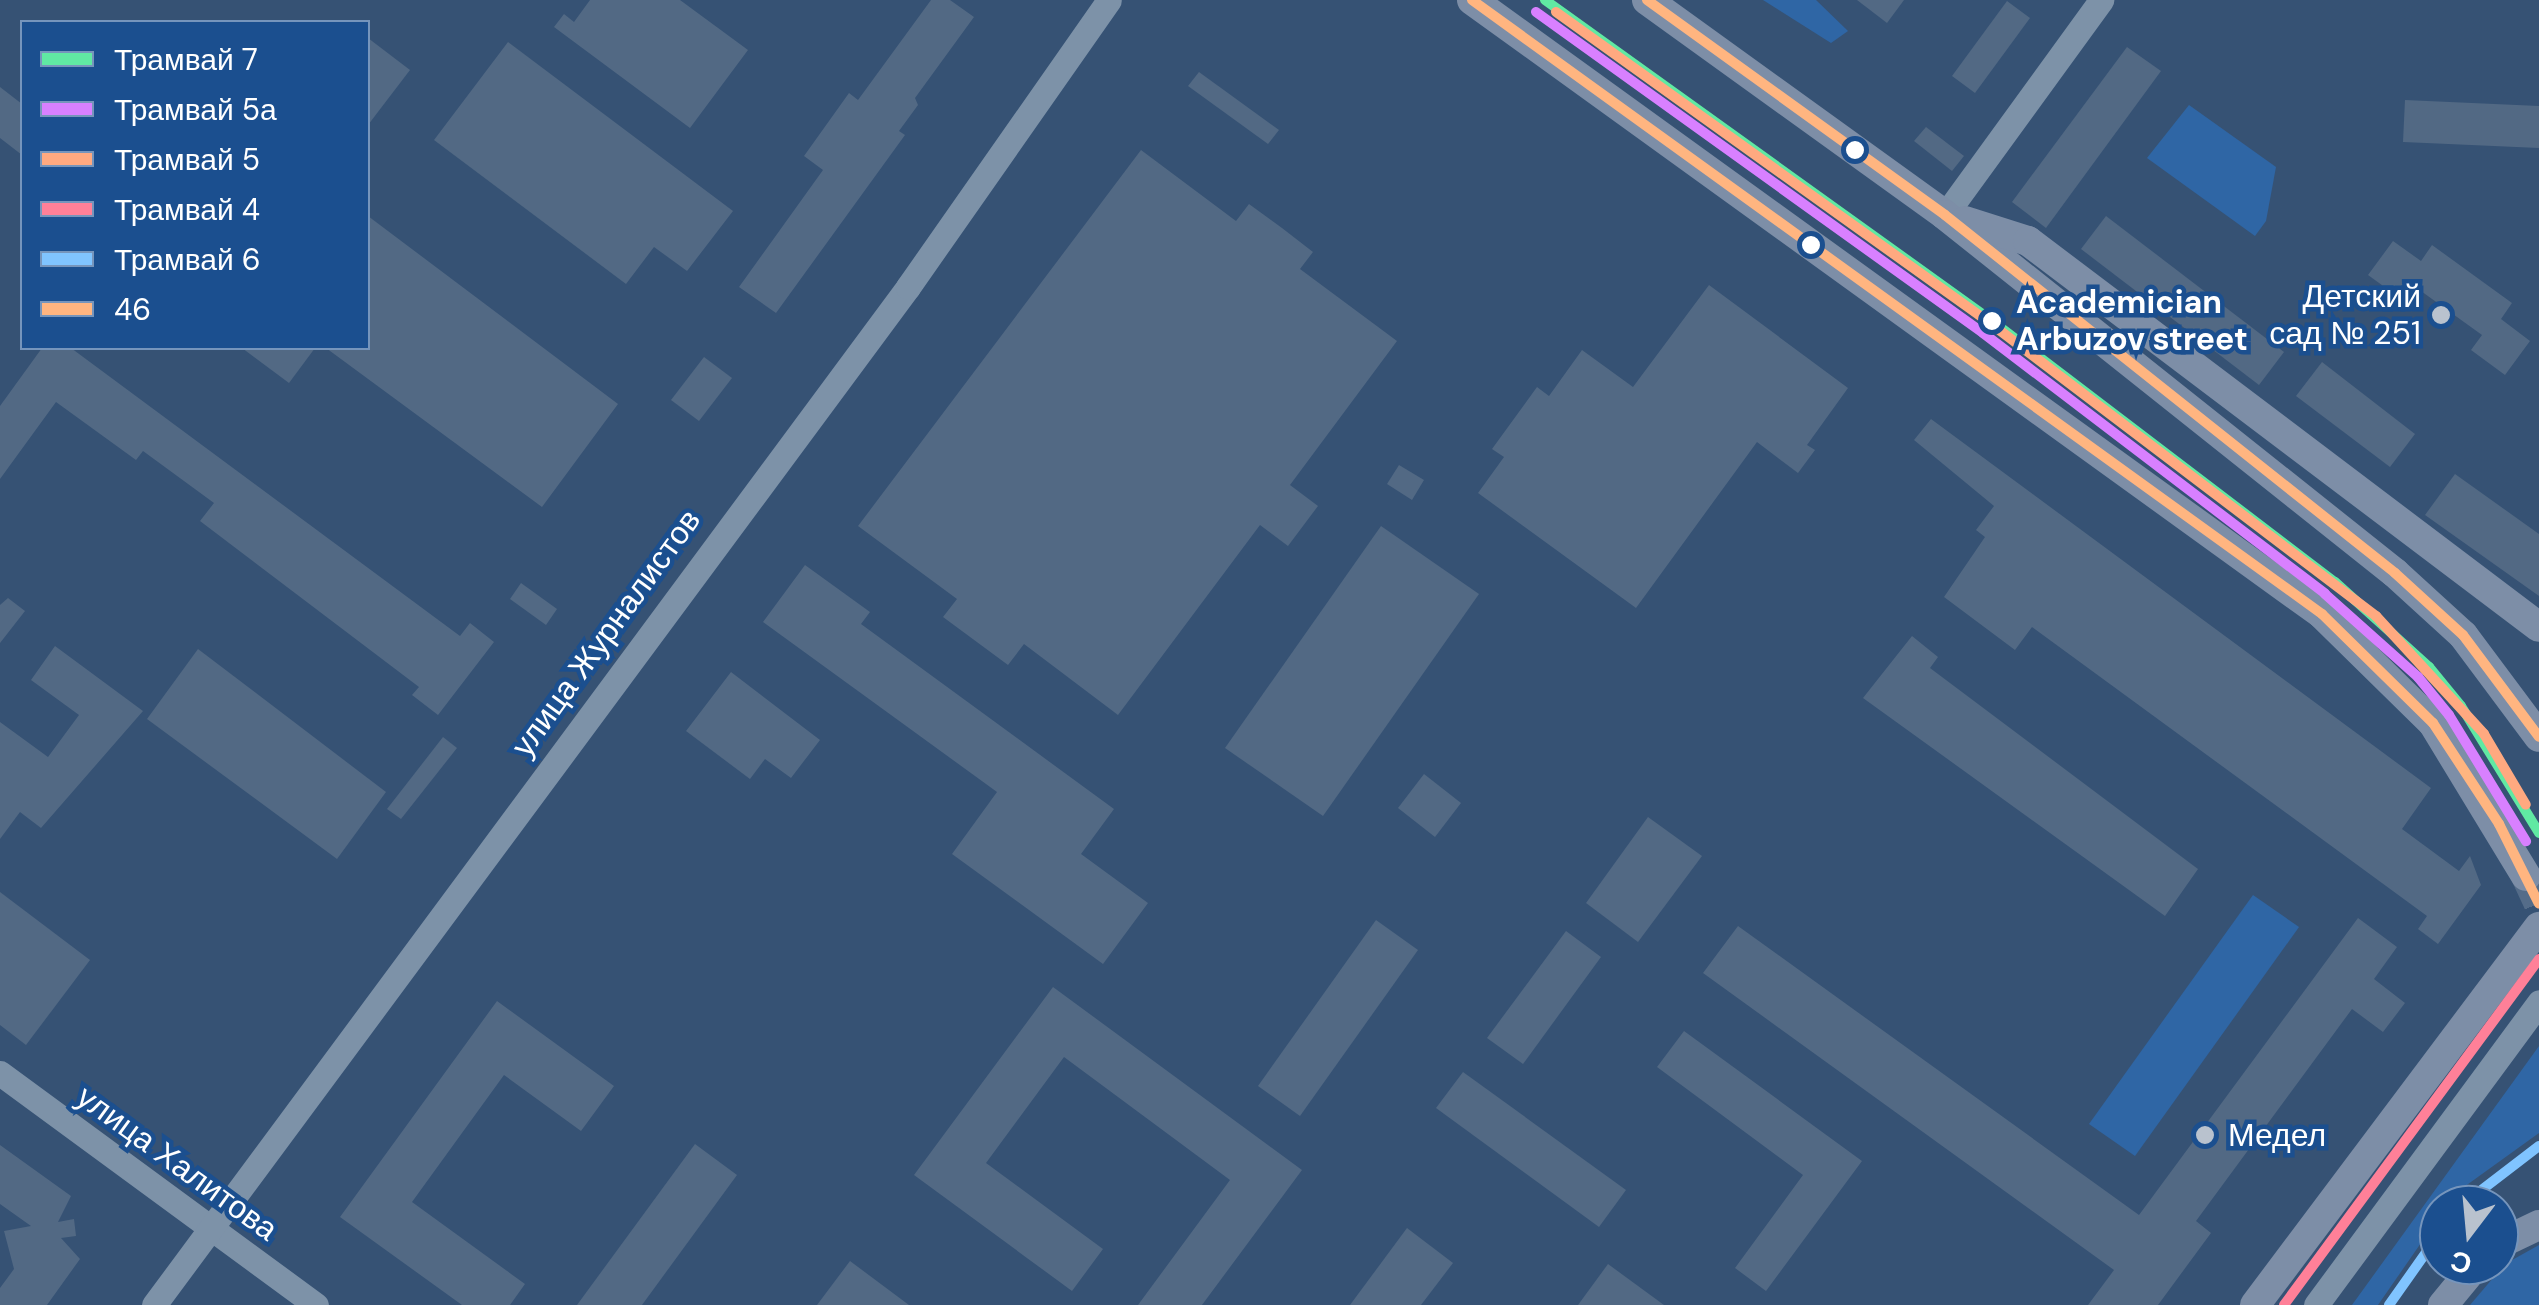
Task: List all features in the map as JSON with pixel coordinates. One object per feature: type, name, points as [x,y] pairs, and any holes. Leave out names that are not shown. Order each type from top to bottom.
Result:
[{"type":"main road","points":[[1472,0],[2322,614],[2432,723],[2526,876]]},
{"type":"main road","points":[[1648,0],[1945,215],[2396,574],[2463,636],[2539,737]]},
{"type":"main road","points":[[1945,215],[2028,241],[2539,627]]},
{"type":"main road","points":[[2255,1305],[2539,926]]},
{"type":"main road","points":[[2443,1305],[2460,1285]]},
{"type":"street","name":"улица Журналистов","points":[[154,1305],[908,286],[1110,0]]},
{"type":"street","points":[[1945,215],[2101,0]]},
{"type":"street","points":[[2316,1305],[2538,1004]]},
{"type":"street","name":"улица Халитова","points":[[0,1073],[316,1305]]},
{"type":"shaded area","points":[[1763,0],[1816,0],[1848,31],[1831,43]]},
{"type":"shaded area","points":[[2189,105],[2276,167],[2266,221],[2255,236],[2147,158]]},
{"type":"shaded area","points":[[2253,895],[2299,927],[2135,1156],[2089,1124]]},
{"type":"shaded area","points":[[2539,1046],[2539,1133],[2467,1185],[2439,1185]]},
{"type":"shaded area","points":[[2419,1212],[2419,1246],[2378,1305],[2352,1305]]},
{"type":"shaded area","points":[[2539,1245],[2539,1305],[2470,1305],[2487,1285],[2519,1285],[2519,1256]]},
{"type":"building","points":[[590,0],[680,0],[748,50],[690,128],[554,27],[564,14],[574,22]]},
{"type":"building","points":[[931,0],[950,0],[974,17],[915,98],[918,105],[899,131],[905,135],[776,313],[739,287],[823,170],[804,156],[849,93],[858,100]]},
{"type":"building","points":[[1857,0],[1904,0],[1887,23]]},
{"type":"building","points":[[2007,1],[2030,18],[1975,93],[1952,76]]},
{"type":"building","points":[[370,40],[410,70],[370,122]]},
{"type":"building","points":[[508,42],[733,211],[687,271],[654,247],[626,284],[434,140]]},
{"type":"building","points":[[2127,47],[2161,71],[2046,228],[2012,202]]},
{"type":"building","points":[[1199,72],[1279,130],[1268,144],[1188,86]]},
{"type":"building","points":[[0,87],[20,102],[20,153],[0,138]]},
{"type":"building","points":[[2405,100],[2539,106],[2539,148],[2403,142]]},
{"type":"building","points":[[1926,127],[1964,156],[1952,171],[1914,141]]},
{"type":"building","points":[[1141,150],[1236,221],[1249,204],[1282,228],[1313,252],[1300,269],[1397,341],[1290,485],[1318,506],[1288,546],[1260,525],[1118,715],[1024,644],[1008,665],[943,617],[957,599],[858,526]]},
{"type":"building","points":[[2106,216],[2284,352],[2259,385],[2081,249]]},
{"type":"building","points":[[370,218],[618,404],[542,507],[329,350],[370,350]]},
{"type":"building","points":[[2393,241],[2421,261],[2432,245],[2512,303],[2501,319],[2530,341],[2505,375],[2471,350],[2482,335],[2414,286],[2404,301],[2368,275]]},
{"type":"building","points":[[1709,285],[1848,388],[1807,445],[1815,450],[1798,473],[1757,442],[1636,608],[1478,493],[1504,457],[1492,449],[1537,387],[1549,396],[1582,350],[1633,387]]},
{"type":"building","points":[[41,350],[74,350],[460,636],[470,623],[494,642],[438,715],[412,695],[419,687],[200,521],[214,503],[143,451],[136,460],[56,402],[0,479],[0,406]]},
{"type":"building","points":[[245,350],[314,350],[289,383]]},
{"type":"building","points":[[704,357],[732,378],[699,421],[671,400]]},
{"type":"building","points":[[2322,362],[2415,434],[2390,467],[2296,396]]},
{"type":"building","points":[[1931,419],[2431,788],[2402,829],[2459,871],[2470,856],[2481,885],[2438,944],[2418,929],[2427,916],[2032,627],[2015,650],[1944,597],[1985,537],[1976,530],[1994,506],[1914,440]]},
{"type":"building","points":[[1399,465],[1424,480],[1412,500],[1387,484]]},
{"type":"building","points":[[2455,474],[2539,534],[2539,596],[2425,515]]},
{"type":"building","points":[[1381,526],[1479,594],[1323,816],[1225,748]]},
{"type":"building","points":[[805,565],[870,612],[861,624],[1114,809],[1081,854],[1148,903],[1103,964],[952,854],[997,792],[763,622]]},
{"type":"building","points":[[521,583],[557,609],[546,625],[510,599]]},
{"type":"building","points":[[8,598],[25,611],[0,643],[0,605]]},
{"type":"building","points":[[1912,636],[1938,657],[1930,668],[2198,869],[2165,916],[1863,698]]},
{"type":"building","points":[[55,646],[143,711],[41,828],[20,812],[0,839],[0,722],[48,757],[79,715],[31,680]]},
{"type":"building","points":[[198,649],[386,792],[337,859],[147,719]]},
{"type":"building","points":[[731,672],[820,740],[791,778],[765,759],[750,779],[686,731]]},
{"type":"building","points":[[443,737],[457,748],[401,819],[387,809]]},
{"type":"building","points":[[1424,774],[1461,803],[1435,837],[1398,808]]},
{"type":"building","points":[[1648,817],[1702,856],[1638,942],[1586,903]]},
{"type":"building","points":[[0,892],[90,960],[26,1045],[0,1025]]},
{"type":"building","points":[[2358,918],[2397,947],[2374,979],[2405,1003],[2383,1032],[2352,1009],[2196,1221],[2211,1233],[2158,1305],[2088,1305],[2114,1270],[1703,973],[1738,926],[2139,1215]]},
{"type":"building","points":[[1376,920],[1418,950],[1300,1116],[1258,1086]]},
{"type":"building","points":[[1566,931],[1601,957],[1523,1064],[1487,1038]]},
{"type":"building","points":[[1053,987],[1302,1170],[1202,1305],[1138,1305],[1230,1180],[1064,1057],[986,1163],[1103,1249],[1072,1291],[914,1175]]},
{"type":"building","points":[[497,1001],[614,1086],[581,1131],[504,1075],[412,1202],[525,1284],[510,1305],[462,1305],[340,1217]]},
{"type":"building","points":[[1684,1031],[1862,1161],[1766,1291],[1735,1268],[1803,1175],[1657,1067]]},
{"type":"building","points":[[1463,1072],[1626,1190],[1599,1227],[1436,1108]]},
{"type":"building","points":[[695,1144],[737,1175],[642,1305],[577,1305]]},
{"type":"building","points":[[0,1145],[71,1196],[58,1222],[74,1219],[76,1236],[61,1238],[80,1259],[47,1305],[0,1305],[0,1288],[14,1269],[4,1231],[31,1226],[0,1204]]},
{"type":"building","points":[[1407,1228],[1453,1263],[1421,1305],[1350,1305]]},
{"type":"building","points":[[850,1261],[909,1305],[817,1305]]},
{"type":"building","points":[[1608,1264],[1664,1305],[1578,1305]]},
{"type":"tunnel","points":[[2526,876],[2539,904]]},
{"type":"tram line","name":"7","points":[[1545,0],[1992,321],[2335,582],[2429,667],[2461,706],[2539,833]]},
{"type":"tram line","name":"5а","points":[[1536,12],[1983,333],[2325,594],[2418,677],[2449,715],[2526,841]]},
{"type":"tram line","name":"5","points":[[1556,12],[1990,323],[2376,616],[2484,734],[2526,805]]},
{"type":"tram line","name":"4","points":[[2284,1305],[2539,959]]},
{"type":"tram line","name":"6","points":[[2488,1185],[2539,1146]]},
{"type":"tram line","name":"6","points":[[2389,1305],[2419,1262]]},
{"type":"transit line","name":"46","points":[[1472,0],[2322,614],[2433,723],[2499,824],[2539,904]]},
{"type":"transit line","name":"46","points":[[1647,0],[1945,215],[2395,573],[2463,635],[2539,737]]},
{"type":"place","name":"Детский сад № 251","points":[[2441,315]]},
{"type":"place","name":"Academician Arbuzov street","points":[[1992,321]]},
{"type":"place","name":"Медел","points":[[2205,1135]]}]
